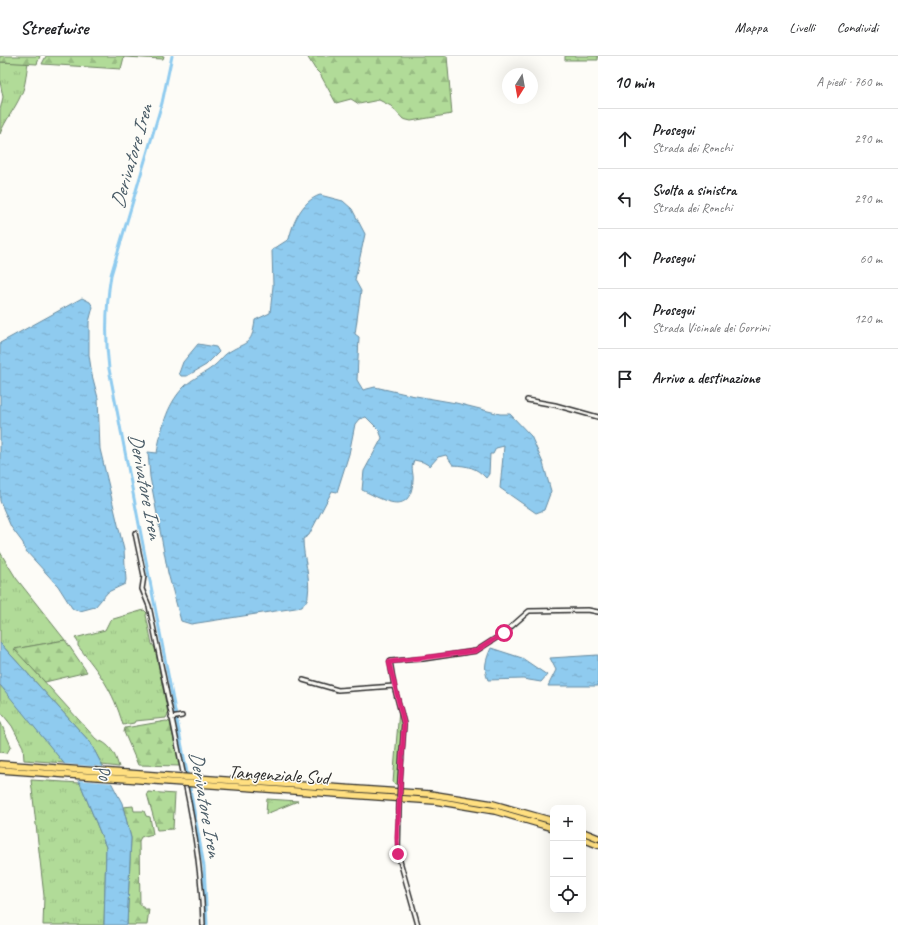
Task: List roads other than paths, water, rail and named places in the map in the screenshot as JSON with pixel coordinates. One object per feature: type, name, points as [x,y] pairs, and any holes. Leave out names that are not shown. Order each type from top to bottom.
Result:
[{"type":"highway","name":"Tangenziale Sud","points":[[0,764],[430,794],[493,804],[550,820]]},
{"type":"highway","name":"Tangenziale Sud","points":[[0,770],[435,801],[495,811],[550,827]]},
{"type":"highway","points":[[586,833],[598,838]]},
{"type":"highway","points":[[586,840],[598,845]]},
{"type":"street","points":[[527,400],[555,405],[598,417]]},
{"type":"street","points":[[135,533],[144,576],[142,589],[149,606],[197,842],[201,876],[203,925]]},
{"type":"street","points":[[418,925],[398,854],[400,780],[404,724],[394,686],[390,661],[423,659],[476,651],[504,633],[529,611],[588,610],[598,612]]},
{"type":"street","points":[[303,680],[338,690],[394,686]]},
{"type":"street","points":[[171,718],[182,716]]},
{"type":"water","points":[[320,195],[343,201],[352,209],[365,234],[355,280],[361,291],[355,334],[359,337],[357,380],[363,390],[375,387],[456,403],[500,414],[510,414],[531,436],[543,463],[551,491],[544,510],[536,513],[500,488],[504,446],[496,448],[493,454],[490,454],[489,474],[486,478],[479,471],[463,466],[453,465],[446,455],[438,457],[430,466],[423,462],[414,460],[412,466],[413,481],[411,492],[407,499],[394,503],[378,498],[362,490],[364,471],[382,438],[379,430],[366,417],[359,419],[355,424],[349,454],[337,492],[332,491],[309,535],[303,539],[309,589],[307,599],[302,607],[191,624],[181,621],[168,573],[150,477],[148,452],[157,453],[160,436],[168,410],[183,388],[190,381],[211,368],[226,354],[246,343],[252,335],[255,320],[270,313],[273,286],[272,250],[289,239],[296,219],[303,207],[308,202]]},
{"type":"water","points":[[82,298],[90,302],[93,307],[89,322],[89,355],[98,398],[100,449],[124,550],[126,580],[125,584],[108,592],[95,607],[80,611],[72,608],[58,586],[25,550],[23,543],[11,527],[0,501],[0,343]]},
{"type":"water","points":[[198,344],[216,347],[219,352],[206,365],[187,376],[181,376],[179,373],[183,362]]},
{"type":"water","name":"Po","points":[[0,643],[90,742],[122,803],[131,838],[127,925],[104,925],[106,847],[80,783],[0,685]]},
{"type":"water","points":[[491,648],[522,658],[547,675],[541,682],[523,679],[488,680],[486,676],[486,664]]},
{"type":"water","points":[[598,655],[598,686],[548,686],[556,670],[550,658]]},
{"type":"waterway","name":"Derivatore Iren","points":[[172,56],[162,103],[111,275],[107,310],[107,333],[109,369],[188,778]]},
{"type":"waterway","name":"Derivatore Iren","points":[[189,783],[204,866],[207,925]]}]
